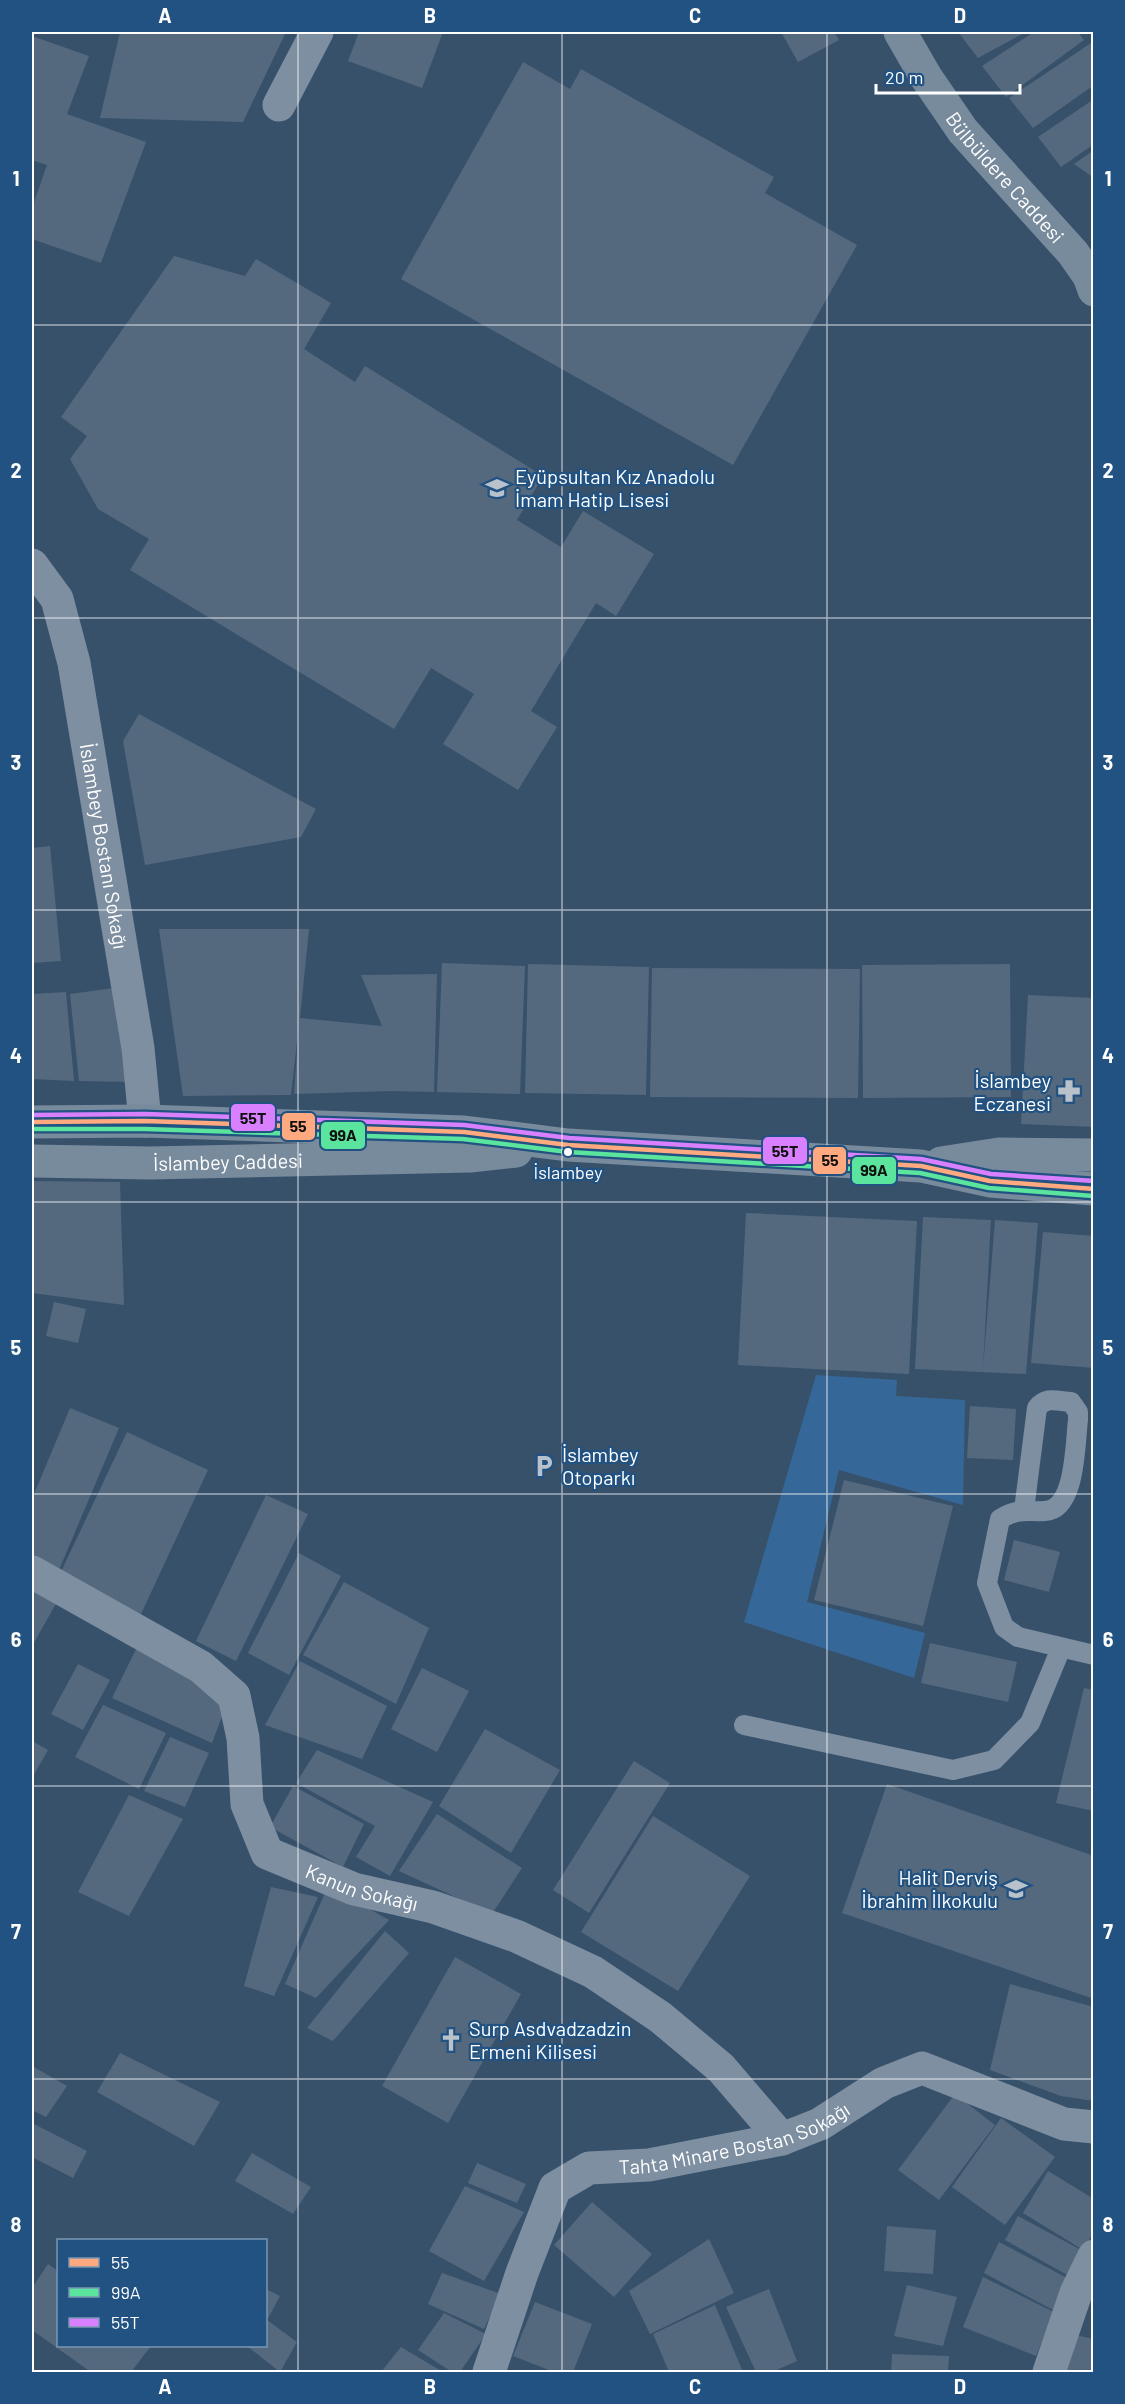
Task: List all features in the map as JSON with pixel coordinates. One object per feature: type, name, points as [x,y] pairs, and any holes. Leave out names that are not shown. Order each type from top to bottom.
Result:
[{"type":"main road","name":"Bülbüldere Caddesi","points":[[900,32],[963,131],[1073,253],[1092,281]]},
{"type":"main road","name":"İslambey Caddesi","points":[[32,1122],[145,1121],[464,1132],[568,1145],[921,1166]]},
{"type":"main road","points":[[145,1121],[150,1163]]},
{"type":"main road","name":"İslambey Caddesi","points":[[32,1161],[150,1163],[470,1156],[568,1145]]},
{"type":"main road","points":[[921,1166],[999,1154],[1094,1155]]},
{"type":"main road","points":[[921,1166],[990,1181],[1094,1189]]},
{"type":"street","points":[[279,105],[317,32]]},
{"type":"street","points":[[32,565],[44,594]]},
{"type":"street","name":"İslambey Bostanı Sokağı","points":[[44,594],[74,663],[138,1048],[145,1121]]},
{"type":"street","name":"Kanun Sokağı","points":[[32,1572],[201,1667],[234,1696],[243,1738],[247,1804],[267,1852],[354,1889],[433,1907],[516,1936],[593,1972],[660,2017],[721,2068],[782,2139]]},
{"type":"street","name":"Tahta Minare Bostan Sokağı","points":[[489,2373],[522,2273],[555,2188],[589,2168],[649,2165],[782,2139],[820,2124],[884,2083],[922,2068],[1064,2124],[1094,2127]]},
{"type":"street","points":[[1050,2373],[1076,2293],[1094,2256]]},
{"type":"lane","points":[[1024,1510],[1037,1408],[1042,1402],[1050,1400],[1071,1402],[1078,1412],[1078,1420],[1069,1492],[1055,1509],[1047,1512],[1024,1510],[1010,1512],[1000,1519],[987,1583],[1004,1627],[1018,1637],[1094,1655]]},
{"type":"lane","points":[[744,1725],[953,1770],[994,1760],[1030,1723],[1061,1648]]},
{"type":"shaded area","points":[[816,1375],[897,1380],[896,1396],[965,1400],[963,1505],[839,1470],[807,1602],[925,1633],[914,1678],[744,1622]]},
{"type":"building","points":[[120,32],[286,32],[243,122],[100,118]]},
{"type":"building","points":[[359,32],[443,32],[422,88],[348,61]]},
{"type":"building","points":[[781,32],[834,32],[839,40],[798,62]]},
{"type":"building","points":[[958,32],[1026,32],[978,58]]},
{"type":"building","points":[[1034,32],[1078,32],[1084,40],[1006,97],[982,66]]},
{"type":"building","points":[[32,36],[89,56],[67,114],[146,142],[101,263],[32,239],[32,208],[47,165],[32,160]]},
{"type":"building","points":[[1091,43],[1094,46],[1094,85],[1033,128],[1009,98]]},
{"type":"building","points":[[523,62],[570,89],[581,69],[774,177],[765,193],[857,245],[733,465],[401,279]]},
{"type":"building","points":[[1094,99],[1094,144],[1061,167],[1038,137]]},
{"type":"building","points":[[1094,150],[1094,178],[1074,164]]},
{"type":"building","points":[[174,256],[245,276],[256,259],[331,303],[304,349],[355,382],[365,366],[543,476],[517,520],[561,547],[583,511],[654,554],[616,616],[596,603],[531,711],[557,727],[518,790],[443,744],[474,694],[431,668],[394,729],[130,570],[149,539],[98,509],[70,459],[87,436],[61,417]]},
{"type":"building","points":[[139,714],[316,809],[301,837],[145,865],[123,741]]},
{"type":"building","points":[[50,846],[61,961],[32,963],[32,848]]},
{"type":"building","points":[[159,929],[309,929],[300,1018],[382,1026],[361,975],[437,974],[434,1092],[294,1094],[299,1024],[291,1095],[183,1096]]},
{"type":"building","points":[[442,963],[525,966],[520,1094],[437,1092]]},
{"type":"building","points":[[528,964],[649,967],[646,1095],[525,1093]]},
{"type":"building","points":[[1010,964],[1011,1097],[863,1098],[862,965]]},
{"type":"building","points":[[652,968],[860,969],[858,1098],[650,1097]]},
{"type":"building","points":[[114,988],[130,1082],[79,1081],[70,994]]},
{"type":"building","points":[[66,992],[74,1081],[32,1079],[32,994]]},
{"type":"building","points":[[1028,995],[1094,998],[1094,1127],[1021,1124]]},
{"type":"building","points":[[32,1181],[120,1182],[124,1305],[32,1293]]},
{"type":"building","points":[[746,1213],[917,1221],[909,1374],[738,1365]]},
{"type":"building","points":[[923,1217],[991,1220],[983,1368],[995,1220],[1038,1223],[1026,1374],[915,1369]]},
{"type":"building","points":[[1043,1232],[1094,1236],[1094,1368],[1031,1363]]},
{"type":"building","points":[[54,1302],[86,1309],[78,1343],[46,1336]]},
{"type":"building","points":[[970,1406],[1016,1409],[1013,1460],[967,1458]]},
{"type":"building","points":[[70,1408],[119,1428],[59,1570],[32,1559],[32,1499]]},
{"type":"building","points":[[127,1432],[208,1470],[141,1614],[59,1576]]},
{"type":"building","points":[[844,1480],[953,1506],[923,1626],[814,1600]]},
{"type":"building","points":[[266,1495],[308,1514],[236,1661],[196,1641]]},
{"type":"building","points":[[1014,1540],[1060,1552],[1049,1592],[1004,1580]]},
{"type":"building","points":[[299,1553],[341,1576],[289,1675],[248,1653]]},
{"type":"building","points":[[344,1582],[429,1628],[396,1704],[303,1655]]},
{"type":"building","points":[[32,1587],[57,1602],[32,1646]]},
{"type":"building","points":[[139,1643],[199,1673],[226,1706],[212,1743],[112,1698]]},
{"type":"building","points":[[930,1643],[1017,1662],[1008,1702],[921,1683]]},
{"type":"building","points":[[300,1661],[387,1706],[362,1759],[265,1725]]},
{"type":"building","points":[[78,1664],[110,1680],[83,1730],[51,1714]]},
{"type":"building","points":[[422,1668],[469,1691],[437,1752],[391,1729]]},
{"type":"building","points":[[1084,1688],[1094,1690],[1094,1811],[1056,1803]]},
{"type":"building","points":[[103,1705],[166,1733],[139,1789],[75,1757]]},
{"type":"building","points":[[485,1729],[560,1770],[511,1853],[439,1806]]},
{"type":"building","points":[[170,1737],[209,1753],[185,1807],[144,1791]]},
{"type":"building","points":[[32,1741],[48,1750],[32,1778]]},
{"type":"building","points":[[317,1750],[433,1802],[390,1876],[356,1857],[375,1826],[296,1783]]},
{"type":"building","points":[[634,1761],[670,1783],[589,1913],[553,1890]]},
{"type":"building","points":[[887,1784],[1094,1856],[1094,1999],[842,1913]]},
{"type":"building","points":[[293,1786],[364,1824],[343,1867],[270,1827]]},
{"type":"building","points":[[129,1795],[183,1819],[129,1916],[78,1892]]},
{"type":"building","points":[[437,1814],[522,1868],[492,1914],[399,1871]]},
{"type":"building","points":[[653,1816],[750,1876],[678,1991],[581,1932]]},
{"type":"building","points":[[328,1886],[389,1920],[316,1998],[285,1984]]},
{"type":"building","points":[[271,1887],[318,1897],[274,1996],[244,1986]]},
{"type":"building","points":[[385,1931],[409,1953],[333,2041],[307,2028]]},
{"type":"building","name":"Surp Asdvadzadzin Ermeni Kilisesi","points":[[455,1957],[521,1994],[448,2123],[382,2086]]},
{"type":"building","points":[[1010,1984],[1094,2007],[1094,2101],[1061,2096],[990,2070]]},
{"type":"building","points":[[120,2053],[220,2102],[194,2146],[97,2092]]},
{"type":"building","points":[[32,2066],[67,2086],[46,2117],[32,2110]]},
{"type":"building","points":[[955,2094],[995,2125],[939,2200],[898,2170]]},
{"type":"building","points":[[1001,2118],[1055,2157],[1005,2225],[952,2187]]},
{"type":"building","points":[[32,2123],[87,2151],[73,2178],[32,2157]]},
{"type":"building","points":[[252,2153],[311,2187],[293,2214],[235,2181]]},
{"type":"building","points":[[477,2163],[526,2184],[517,2203],[468,2183]]},
{"type":"building","points":[[1048,2171],[1094,2199],[1094,2232],[1083,2250],[1023,2213]]},
{"type":"building","points":[[465,2186],[524,2212],[484,2281],[429,2251]]},
{"type":"building","points":[[592,2202],[652,2254],[614,2297],[554,2245]]},
{"type":"building","points":[[1018,2216],[1083,2251],[1069,2276],[1005,2240]]},
{"type":"building","points":[[887,2226],[936,2230],[933,2274],[884,2271]]},
{"type":"building","points":[[709,2239],[734,2293],[650,2334],[629,2291]]},
{"type":"building","points":[[999,2242],[1071,2280],[1055,2311],[984,2273]]},
{"type":"building","points":[[48,2264],[57,2270],[57,2347],[150,2347],[131,2372],[91,2372],[32,2330],[32,2288]]},
{"type":"building","points":[[442,2273],[501,2294],[484,2329],[428,2304]]},
{"type":"building","points":[[983,2277],[1054,2312],[1036,2356],[963,2327]]},
{"type":"building","points":[[907,2285],[957,2297],[943,2346],[894,2336]]},
{"type":"building","points":[[769,2289],[797,2361],[772,2372],[756,2372],[726,2307]]},
{"type":"building","points":[[267,2290],[280,2296],[267,2320]]},
{"type":"building","points":[[535,2302],[592,2324],[573,2372],[554,2372],[513,2356]]},
{"type":"building","points":[[715,2305],[743,2372],[669,2372],[653,2334]]},
{"type":"building","points":[[444,2313],[486,2334],[460,2372],[452,2372],[418,2350]]},
{"type":"building","points":[[267,2320],[297,2342],[280,2372],[248,2347],[267,2347]]},
{"type":"building","points":[[1075,2335],[1094,2339],[1094,2372],[1064,2372]]},
{"type":"building","points":[[401,2347],[443,2372],[381,2372]]},
{"type":"building","points":[[892,2354],[949,2356],[948,2372],[891,2372]]},
{"type":"transit line","name":"55T","points":[[32,1115],[145,1114],[464,1125],[569,1138],[921,1159],[991,1174],[1094,1181]]},
{"type":"transit line","name":"55","points":[[32,1122],[145,1121],[464,1132],[568,1145],[921,1166],[990,1181],[1094,1189]]},
{"type":"transit line","name":"99A","points":[[32,1129],[145,1129],[463,1139],[568,1152],[920,1173],[989,1188],[1093,1196]]},
{"type":"place","name":"Eyüpsultan Kız Anadolu İmam Hatip Lisesi","points":[[497,488]]},
{"type":"place","name":"İslambey Eczanesi","points":[[1069,1091]]},
{"type":"place","name":"İslambey","points":[[568,1152]]},
{"type":"place","name":"İslambey Otoparkı","points":[[544,1466]]},
{"type":"place","name":"Halit Derviş İbrahim İlkokulu","points":[[1016,1889]]},
{"type":"place","name":"Surp Asdvadzadzin Ermeni Kilisesi","points":[[451,2040]]}]
